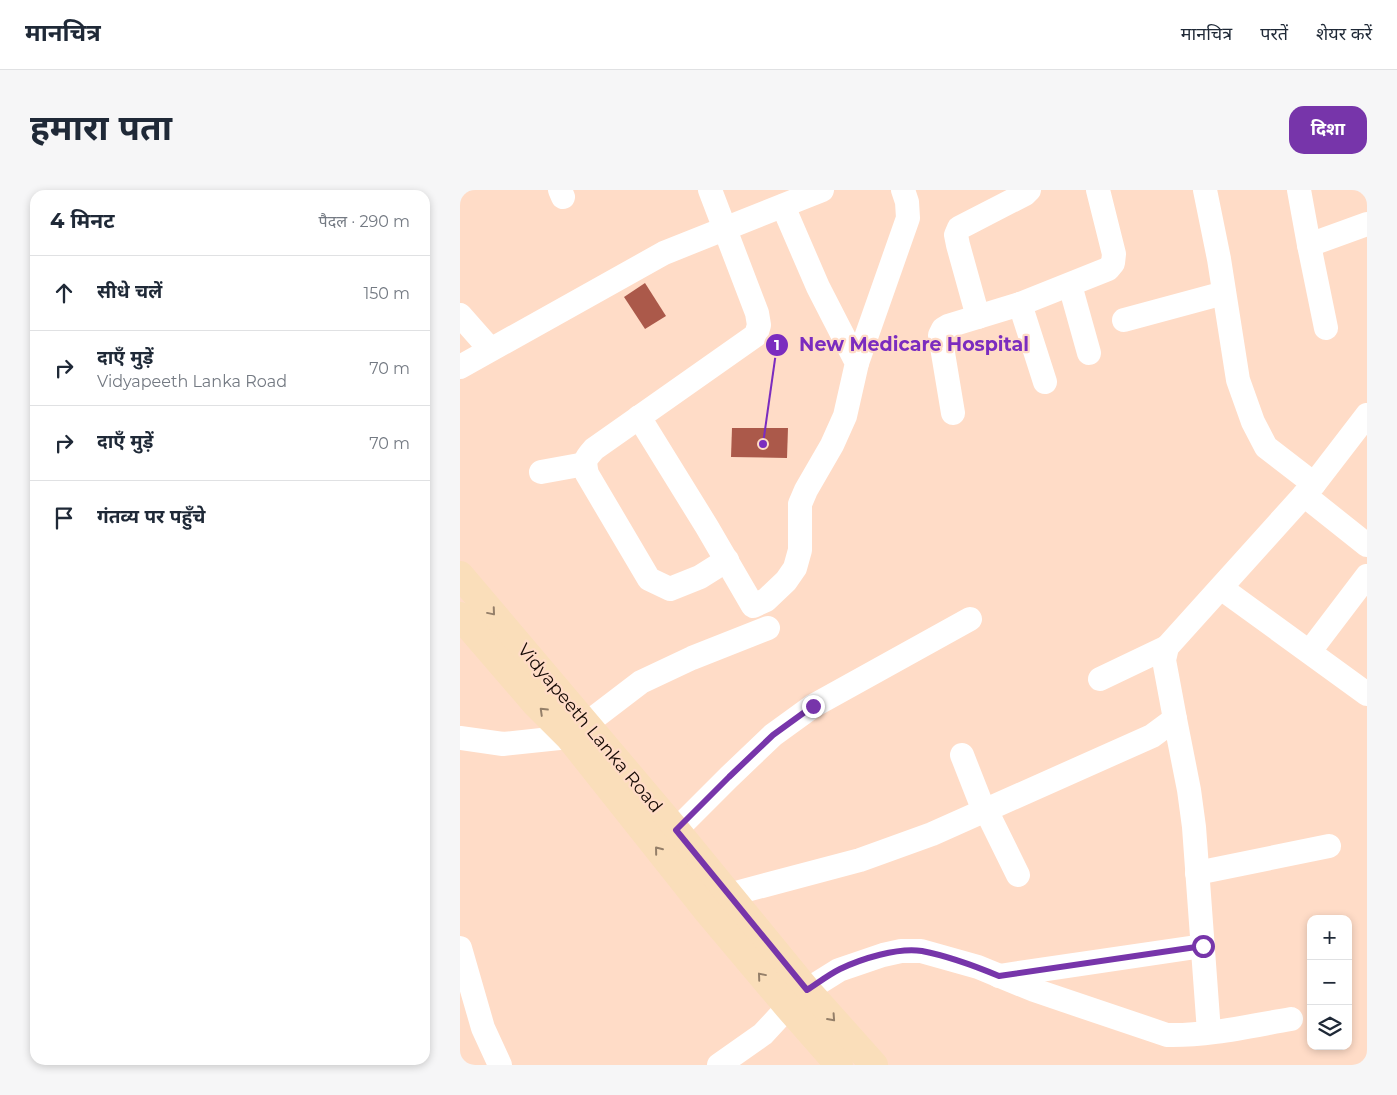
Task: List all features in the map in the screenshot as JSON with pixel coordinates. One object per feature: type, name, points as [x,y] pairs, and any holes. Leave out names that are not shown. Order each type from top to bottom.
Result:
[{"type":"main road","name":"Vidyapeeth Lanka Road","points":[[460,575],[577,730],[702,905],[797,999],[874,1065]]},
{"type":"main road","name":"Vidyapeeth Lanka Road","points":[[460,616],[535,703],[577,730],[676,830],[728,895],[839,1065]]},
{"type":"street","points":[[710,190],[757,313],[759,325],[756,335],[594,449],[586,458],[585,464],[587,474],[649,578],[670,589],[700,577],[727,560]]},
{"type":"street","points":[[460,367],[664,254],[822,190]]},
{"type":"street","points":[[639,417],[753,606],[766,600],[786,581],[795,568],[800,550],[800,504],[832,445],[845,416],[857,363],[908,218],[907,202],[903,190]]},
{"type":"street","points":[[978,317],[956,236],[959,228],[1025,194],[1029,190]]},
{"type":"street","points":[[953,413],[940,335],[943,329],[1020,304],[1108,269],[1113,262],[1114,254],[1098,190]]},
{"type":"street","points":[[1205,190],[1219,259],[1238,380],[1253,422],[1266,447],[1367,545]]},
{"type":"street","points":[[1299,190],[1326,328]]},
{"type":"street","points":[[783,206],[818,287],[857,363]]},
{"type":"street","points":[[1309,245],[1367,224]]},
{"type":"street","points":[[1070,285],[1090,353]]},
{"type":"street","points":[[1124,320],[1224,293]]},
{"type":"street","points":[[1020,304],[1045,382]]},
{"type":"street","points":[[460,315],[490,349]]},
{"type":"street","points":[[1100,679],[1167,647],[1363,429]]},
{"type":"street","points":[[541,472],[585,464]]},
{"type":"street","points":[[1310,651],[1367,576]]},
{"type":"street","points":[[1221,588],[1367,694]]},
{"type":"street","points":[[676,830],[767,741],[813,706],[970,619]]},
{"type":"street","points":[[460,738],[502,744],[577,730],[641,682],[692,658],[768,628]]},
{"type":"street","points":[[1167,647],[1164,660],[1189,790],[1198,873],[1209,1032]]},
{"type":"street","points":[[728,895],[860,860],[932,834],[1152,736],[1175,719]]},
{"type":"street","points":[[962,756],[985,811],[1018,875]]},
{"type":"street","points":[[1198,873],[1329,846]]},
{"type":"street","points":[[999,976],[1203,946]]},
{"type":"street","points":[[460,948],[483,1028],[500,1065]]},
{"type":"street","points":[[719,1065],[763,1034],[797,999],[838,970],[900,951],[921,951],[978,967],[1067,1002],[1167,1035],[1186,1035],[1290,1019]]},
{"type":"building","points":[[645,283],[666,316],[645,329],[624,297]]},
{"type":"building","points":[[732,428],[788,428],[787,458],[731,457]]},
{"type":"place","name":"New Medicare Hospital","points":[[763,444]]},
{"type":"route","points":[[813,706],[773,735],[676,830],[807,990],[838,970],[900,951],[921,951],[978,967],[999,976],[1203,946]]}]
